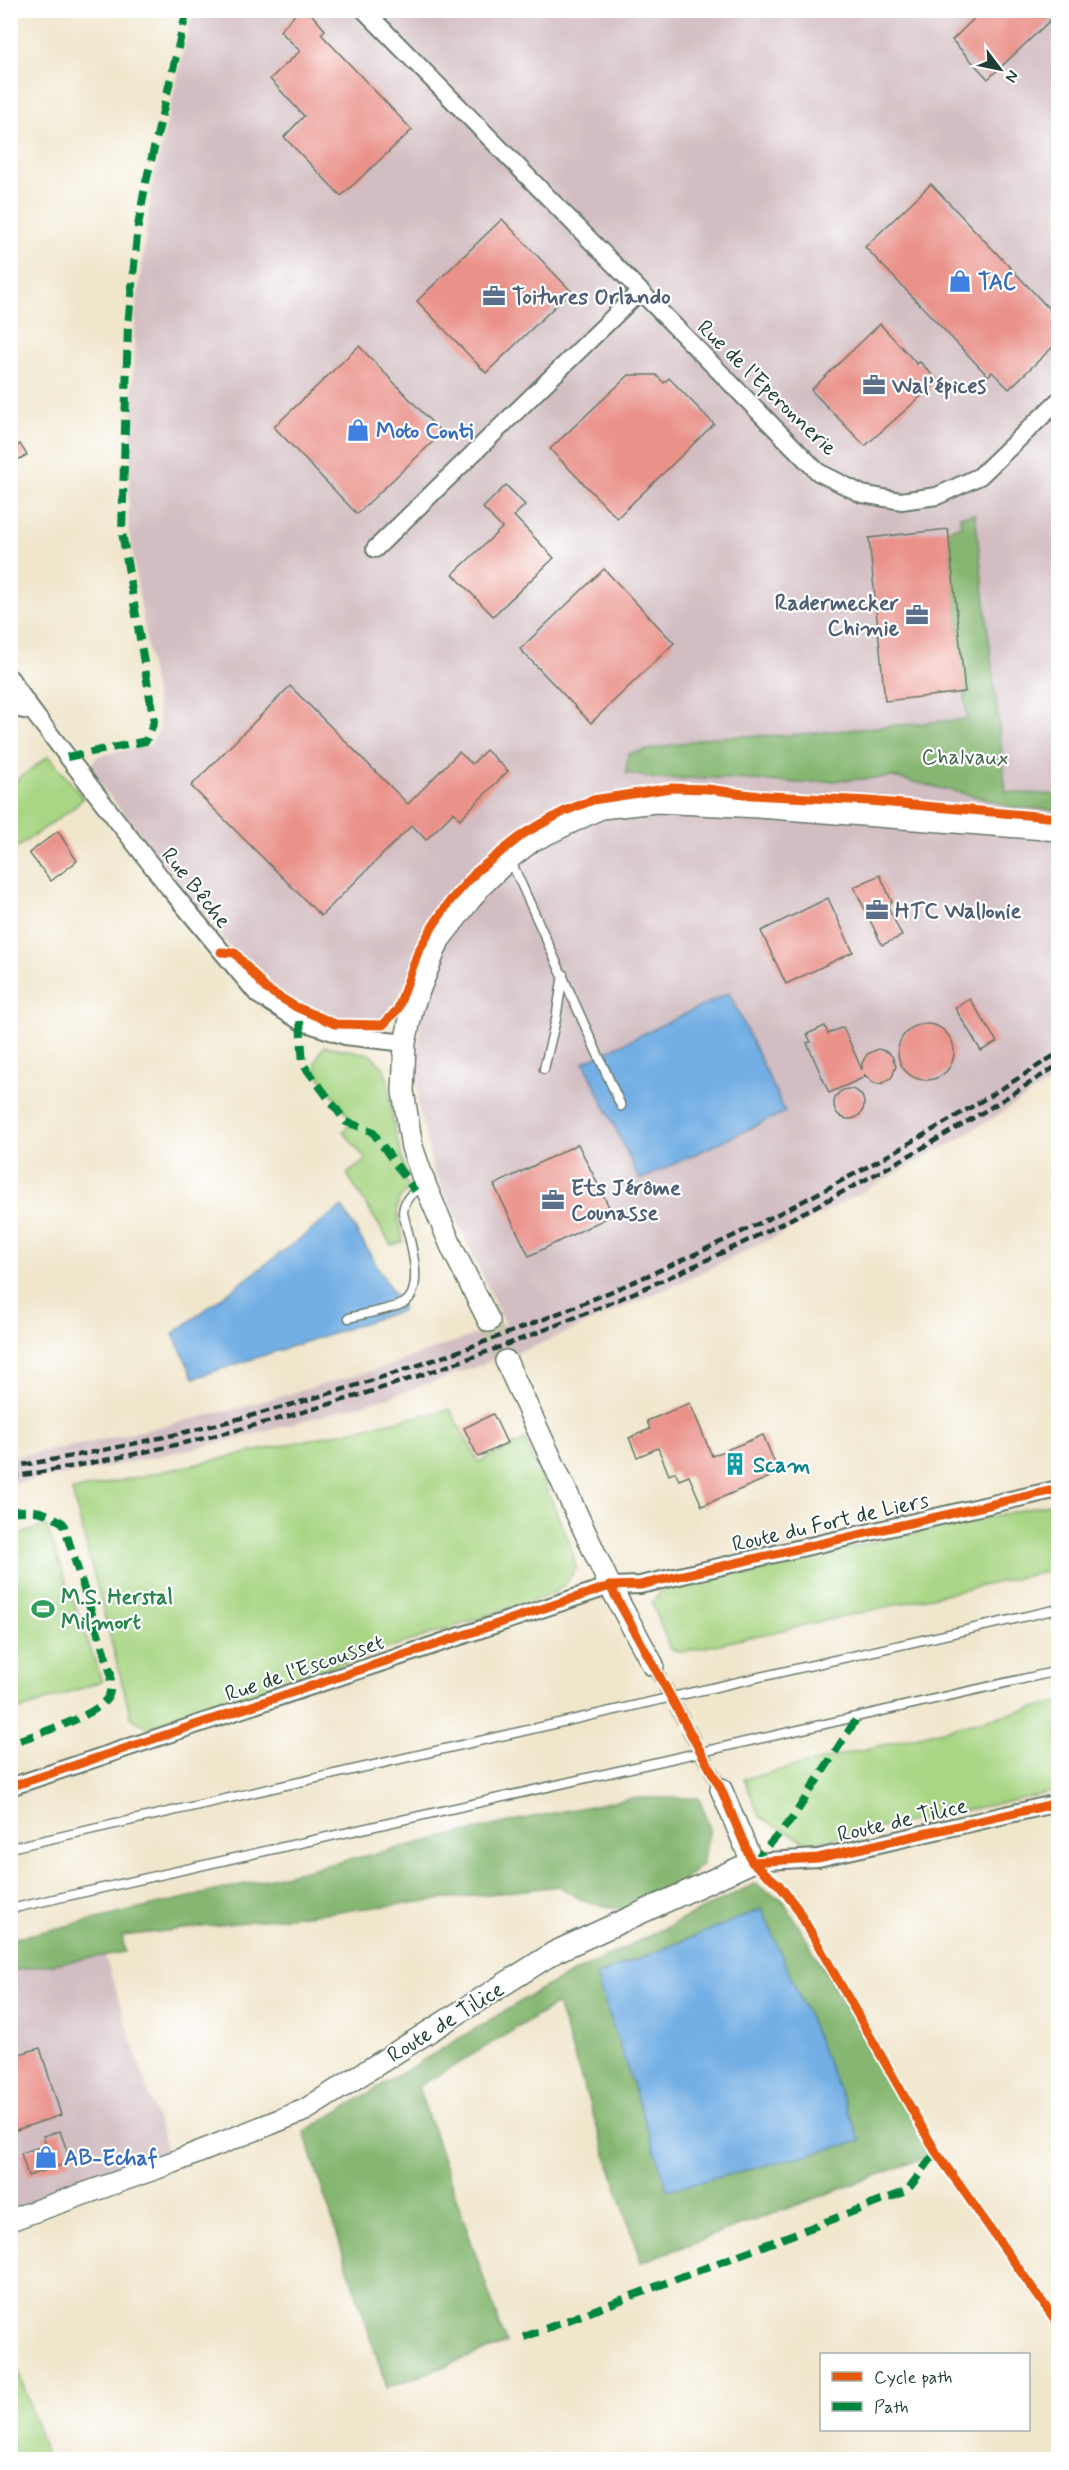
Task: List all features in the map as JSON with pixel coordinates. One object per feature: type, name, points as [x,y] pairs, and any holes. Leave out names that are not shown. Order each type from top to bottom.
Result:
[{"type":"street","name":"Rue de l'Eperonnerie","points":[[364,10],[818,472],[862,494],[901,501],[937,496],[981,476],[1059,401]]},
{"type":"street","points":[[375,549],[639,292]]},
{"type":"street","name":"Rue Bêche","points":[[10,678],[33,712],[168,888],[258,995],[300,1021],[345,1036],[405,1042]]},
{"type":"street","points":[[10,707],[33,712]]},
{"type":"street","points":[[489,1321],[453,1250],[426,1187],[407,1124],[403,1091],[405,1042],[413,1006],[439,940],[480,887],[510,858],[532,841],[601,808],[656,802],[759,807],[1059,830]]},
{"type":"street","points":[[506,1361],[610,1586],[653,1665]]},
{"type":"street","name":"Route du Fort de Liers","points":[[610,1586],[640,1585],[1059,1490]]},
{"type":"street","name":"Rue de l'Escousset","points":[[10,1787],[610,1586]]},
{"type":"street","points":[[722,1789],[752,1862]]},
{"type":"street","name":"Route de Tilice","points":[[10,2220],[174,2162],[305,2110],[555,1952],[752,1862],[818,1858],[1059,1803]]},
{"type":"lane","points":[[510,858],[621,1106]]},
{"type":"lane","points":[[544,1069],[556,1019],[563,974]]},
{"type":"lane","points":[[349,1318],[405,1302],[414,1290],[416,1271],[404,1204],[415,1191],[426,1187]]},
{"type":"lane","points":[[10,1848],[1059,1609]]},
{"type":"lane","points":[[10,1909],[1059,1671]]},
{"type":"shaded area","points":[[193,11],[1058,11],[1058,1077],[954,1142],[816,1217],[680,1283],[535,1346],[389,1397],[240,1438],[91,1471],[11,1484],[11,1457],[84,1444],[232,1410],[381,1368],[505,1324],[433,1170],[418,1104],[417,1059],[420,1022],[393,1019],[362,1026],[313,1017],[261,986],[88,769],[98,756],[151,745],[160,728],[128,525],[135,317],[152,186]]},
{"type":"shaded area","points":[[105,1956],[169,2157],[11,2214],[11,1971]]},
{"type":"green space","name":"Chalvaux","points":[[975,514],[1006,792],[1058,795],[1058,810],[1011,807],[979,797],[892,777],[801,783],[716,778],[656,779],[626,773],[628,754],[712,737],[792,735],[967,719],[948,529],[961,526],[960,516]]},
{"type":"green space","points":[[49,756],[83,798],[77,805],[11,852],[11,784]]},
{"type":"green space","points":[[325,1046],[369,1054],[383,1067],[388,1080],[393,1123],[406,1174],[402,1177],[410,1188],[398,1201],[397,1211],[403,1242],[391,1245],[347,1174],[366,1160],[343,1131],[353,1122],[317,1073],[317,1058]]},
{"type":"green space","points":[[450,1409],[478,1462],[525,1440],[570,1543],[576,1568],[565,1585],[550,1595],[147,1728],[131,1717],[72,1491]]},
{"type":"green space","points":[[1058,1502],[1058,1569],[683,1652],[670,1649],[652,1602],[665,1588]]},
{"type":"green space","name":"M.S. Herstal Milmort","points":[[46,1525],[102,1681],[11,1713],[11,1538]]},
{"type":"green space","points":[[1058,1702],[1058,1791],[808,1843],[761,1818],[744,1779]]},
{"type":"green space","points":[[631,1798],[699,1798],[710,1829],[702,1864],[671,1891],[626,1911],[582,1900],[559,1886],[122,1936],[125,1952],[11,1971],[11,1939],[518,1820]]},
{"type":"green space","points":[[754,1884],[783,1900],[907,2110],[930,2156],[641,2262],[557,2004],[418,2087],[506,2343],[387,2388],[304,2132],[543,1988]]},
{"type":"green space","points":[[11,2350],[48,2459],[11,2459]]},
{"type":"water","points":[[729,993],[785,1112],[640,1180],[584,1062]]},
{"type":"water","points":[[342,1207],[403,1310],[194,1378],[173,1334]]},
{"type":"water","points":[[762,1909],[861,2141],[668,2190],[596,1976]]},
{"type":"building","points":[[299,10],[308,10],[325,30],[321,34],[412,130],[341,196],[284,137],[304,116],[270,79],[300,51],[280,31]]},
{"type":"building","points":[[983,10],[1058,10],[1058,13],[988,79],[952,40]]},
{"type":"building","name":"TAC","points":[[931,184],[1055,315],[1052,319],[1058,326],[1058,342],[1009,389],[992,372],[988,376],[865,247]]},
{"type":"building","name":"Toitures Orlando","points":[[502,219],[571,291],[486,373],[417,301]]},
{"type":"building","name":"Wal’épices","points":[[880,324],[917,364],[920,362],[938,381],[865,446],[811,390]]},
{"type":"building","name":"Moto Conti","points":[[359,346],[442,433],[357,514],[274,427]]},
{"type":"building","points":[[629,375],[656,375],[664,383],[669,378],[714,424],[617,518],[550,449]]},
{"type":"building","points":[[10,433],[17,446],[20,444],[27,455],[10,464]]},
{"type":"building","points":[[506,485],[525,505],[514,516],[554,558],[493,616],[453,574],[502,528],[483,508]]},
{"type":"building","name":"Radermecker Chimie","points":[[948,529],[965,692],[885,701],[869,538]]},
{"type":"building","points":[[604,569],[674,643],[591,723],[520,649]]},
{"type":"building","points":[[290,686],[408,804],[459,752],[472,764],[486,750],[508,771],[460,819],[454,812],[426,840],[412,825],[321,916],[191,786]]},
{"type":"building","points":[[58,831],[77,861],[51,881],[29,853]]},
{"type":"building","name":"HTC Wallonie","points":[[880,875],[892,902],[887,905],[902,936],[882,945],[854,887]]},
{"type":"building","points":[[828,898],[853,952],[786,984],[761,931]]},
{"type":"building","points":[[970,999],[997,1042],[981,1051],[955,1008]]},
{"type":"building","points":[[921,1024],[931,1024],[946,1032],[952,1041],[954,1052],[952,1063],[946,1072],[931,1080],[921,1080],[910,1075],[903,1068],[898,1057],[898,1047],[903,1036],[910,1029]]},
{"type":"building","points":[[825,1026],[828,1034],[843,1027],[862,1070],[862,1063],[867,1054],[878,1049],[888,1052],[896,1066],[892,1077],[877,1084],[864,1074],[865,1077],[829,1093],[807,1043],[811,1042],[807,1034]]},
{"type":"building","points":[[849,1089],[860,1093],[864,1104],[860,1115],[849,1119],[838,1115],[834,1104],[838,1093]]},
{"type":"building","name":"Ets Jérôme Counasse","points":[[578,1144],[613,1215],[529,1256],[494,1185]]},
{"type":"building","points":[[690,1403],[712,1456],[763,1435],[779,1473],[702,1506],[689,1476],[679,1480],[675,1472],[669,1475],[658,1448],[637,1457],[629,1438],[650,1429],[647,1421]]},
{"type":"building","points":[[493,1414],[507,1443],[478,1457],[464,1428]]},
{"type":"building","points":[[40,2048],[61,2115],[13,2131],[10,2124],[10,2057]]},
{"type":"building","name":"AB-Echaf","points":[[60,2131],[71,2162],[28,2176],[21,2153],[46,2145],[43,2136]]},
{"type":"tunnel","points":[[489,1321],[506,1361]]},
{"type":"tunnel","points":[[653,1665],[721,1789]]},
{"type":"railway","points":[[10,1467],[150,1440],[288,1406],[423,1364],[556,1314],[686,1258],[813,1196],[937,1127],[1058,1053]]},
{"type":"railway","points":[[10,1477],[149,1451],[286,1417],[422,1375],[556,1325],[687,1269],[814,1207],[938,1139],[1058,1065]]},
{"type":"marked path","points":[[67,757],[146,741],[154,722],[122,532],[128,325],[138,226],[146,182],[187,10]]},
{"type":"marked path","points":[[300,1021],[303,1064],[346,1122],[372,1131],[415,1191]]},
{"type":"marked path","points":[[10,1512],[38,1512],[50,1515],[63,1523],[111,1674],[108,1697],[91,1712],[10,1743]]},
{"type":"marked path","points":[[753,1863],[792,1819],[857,1718]]},
{"type":"marked path","points":[[524,2337],[907,2191],[936,2152]]},
{"type":"cycle path","points":[[221,952],[235,953],[266,989],[296,1007],[335,1024],[383,1025],[398,1009],[418,952],[433,926],[450,901],[477,871],[525,833],[565,811],[593,800],[671,788],[708,789],[751,795],[869,801],[1058,818]]},
{"type":"cycle path","points":[[10,1787],[610,1586],[640,1585],[1058,1489]]},
{"type":"cycle path","points":[[610,1586],[721,1789],[752,1862],[779,1885],[797,1908],[936,2152],[1058,2324]]},
{"type":"cycle path","points":[[752,1862],[818,1858],[1058,1803]]},
{"type":"place","name":"TAC","points":[[960,281]]},
{"type":"place","name":"Toitures Orlando","points":[[494,296]]},
{"type":"place","name":"Wal’épices","points":[[874,385]]},
{"type":"place","name":"Moto Conti","points":[[358,430]]},
{"type":"place","name":"Radermecker Chimie","points":[[917,615]]},
{"type":"place","name":"HTC Wallonie","points":[[877,910]]},
{"type":"place","name":"Ets Jérôme Counasse","points":[[553,1200]]},
{"type":"place","name":"Scam","points":[[735,1464]]},
{"type":"place","name":"M.S. Herstal Milmort","points":[[43,1609]]},
{"type":"place","name":"AB-Echaf","points":[[46,2157]]}]
